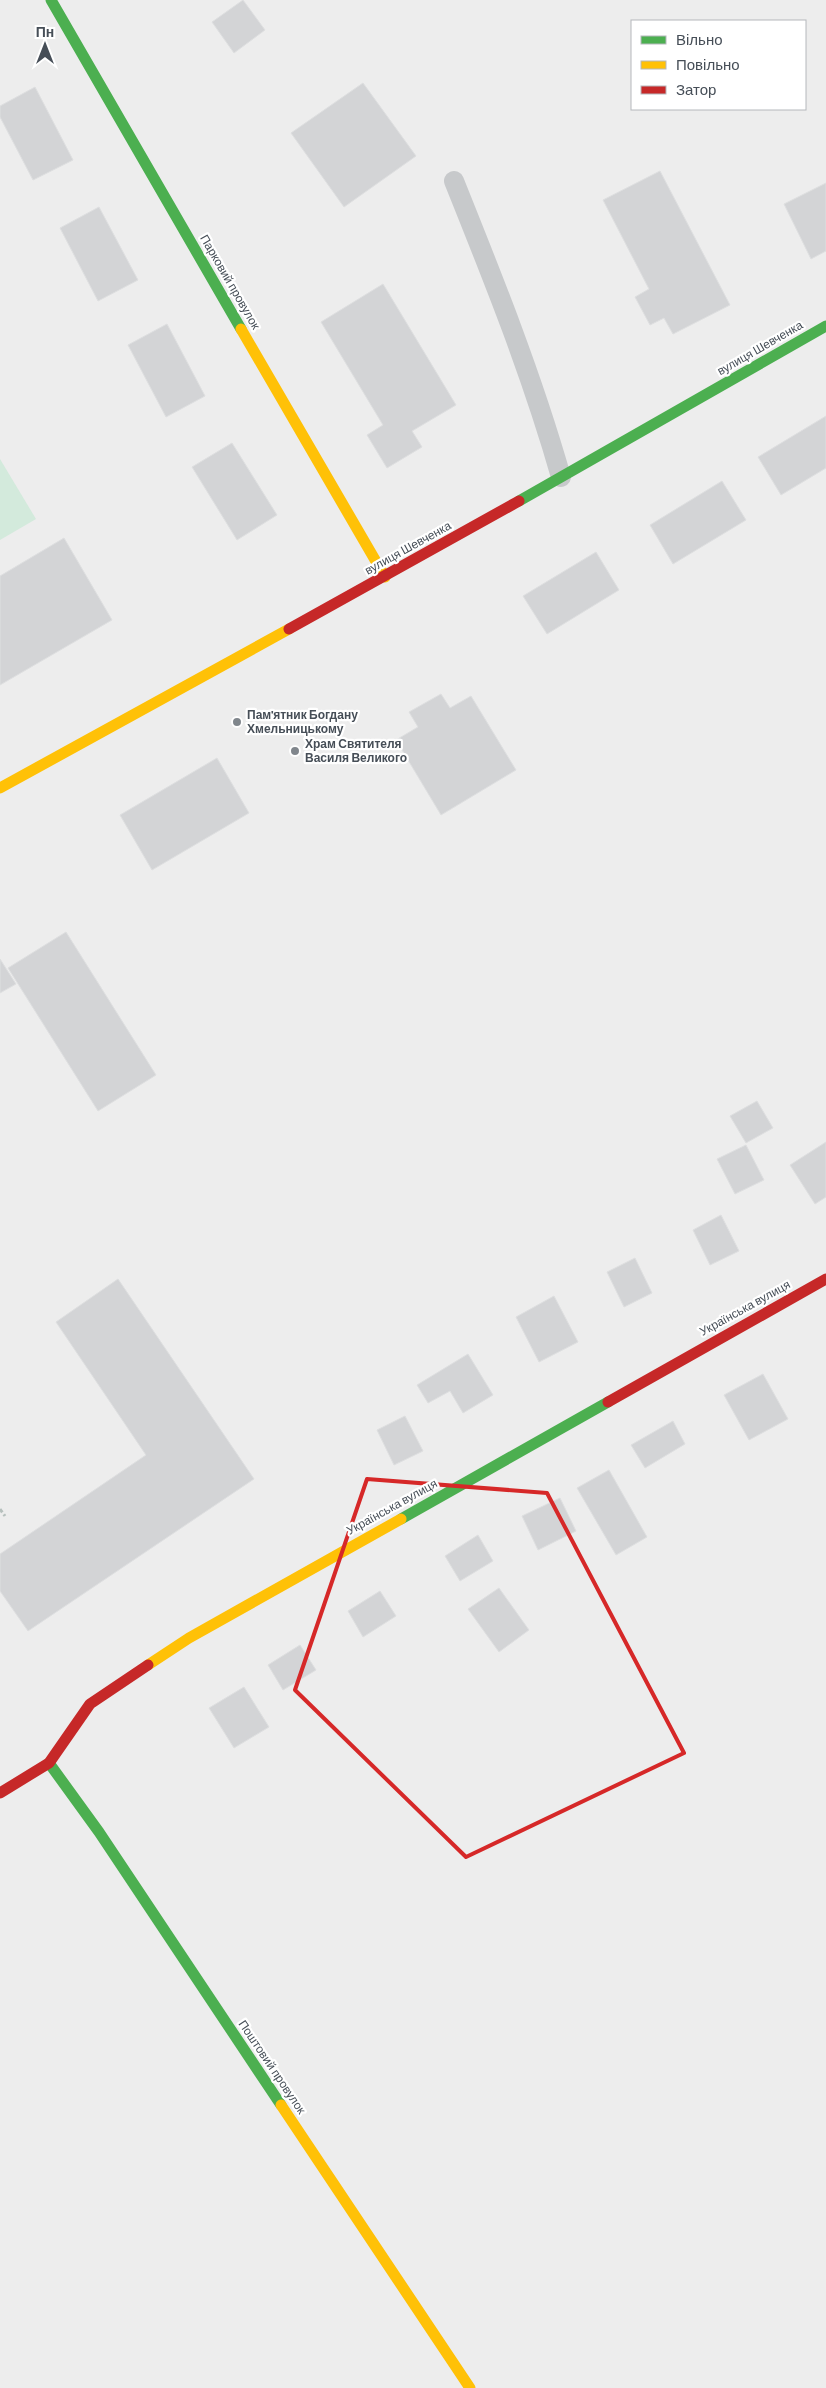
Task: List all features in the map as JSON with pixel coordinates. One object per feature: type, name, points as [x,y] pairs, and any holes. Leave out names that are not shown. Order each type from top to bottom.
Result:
[{"type":"street","name":"Парковий провулок","points":[[50,0],[385,577]]},
{"type":"street","name":"вулиця Шевченка","points":[[0,788],[385,577],[826,326]]},
{"type":"street","name":"Українська вулиця","points":[[0,1793],[49,1763],[90,1704],[189,1638],[826,1279]]},
{"type":"street","name":"Поштовий провулок","points":[[49,1763],[99,1832],[470,2388]]},
{"type":"lane","points":[[454,181],[508,314],[547,428],[561,477]]},
{"type":"path","points":[[0,1509],[6,1516]]},
{"type":"highlighted area","points":[[367,1479],[547,1493],[684,1753],[466,1857],[295,1690]]},
{"type":"green space","points":[[0,459],[36,519],[0,540]]},
{"type":"building","points":[[243,0],[265,30],[234,53],[212,22]]},
{"type":"building","points":[[363,83],[416,156],[344,207],[291,133]]},
{"type":"building","points":[[35,87],[73,160],[33,180],[0,117],[0,106]]},
{"type":"building","points":[[660,171],[730,305],[673,334],[664,318],[650,325],[635,297],[649,289],[603,200]]},
{"type":"building","points":[[826,183],[826,251],[811,259],[784,204]]},
{"type":"building","points":[[99,207],[138,280],[98,301],[60,228]]},
{"type":"building","points":[[383,284],[456,405],[412,431],[422,447],[387,468],[367,435],[383,425],[321,322]]},
{"type":"building","points":[[167,324],[205,396],[166,417],[128,345]]},
{"type":"building","points":[[826,416],[826,468],[781,495],[758,457]]},
{"type":"building","points":[[232,443],[277,515],[237,540],[192,467]]},
{"type":"building","points":[[722,481],[746,520],[673,564],[650,525]]},
{"type":"building","points":[[64,538],[112,620],[0,685],[0,576]]},
{"type":"building","points":[[596,552],[619,590],[547,634],[523,596]]},
{"type":"building","points":[[441,694],[450,708],[471,696],[516,770],[441,815],[396,740],[418,727],[409,712]]},
{"type":"building","points":[[217,758],[249,813],[152,870],[120,815]]},
{"type":"building","points":[[66,932],[156,1075],[98,1111],[8,968]]},
{"type":"building","points":[[0,959],[16,984],[0,993]]},
{"type":"building","points":[[757,1101],[773,1128],[746,1143],[730,1116]]},
{"type":"building","points":[[826,1142],[826,1197],[815,1204],[790,1165]]},
{"type":"building","points":[[746,1145],[764,1180],[735,1194],[717,1159]]},
{"type":"building","points":[[721,1215],[739,1251],[710,1265],[693,1230]]},
{"type":"building","points":[[635,1258],[652,1293],[624,1307],[607,1272]]},
{"type":"building","points":[[118,1279],[254,1479],[28,1631],[0,1591],[0,1554],[146,1455],[56,1322]]},
{"type":"building","points":[[554,1296],[578,1342],[539,1362],[516,1317]]},
{"type":"building","points":[[468,1354],[493,1395],[463,1413],[450,1391],[428,1403],[417,1385]]},
{"type":"building","points":[[763,1374],[788,1419],[749,1440],[724,1395]]},
{"type":"building","points":[[405,1416],[423,1451],[394,1465],[377,1430]]},
{"type":"building","points":[[673,1421],[685,1444],[645,1468],[631,1445]]},
{"type":"building","points":[[609,1470],[647,1537],[616,1555],[577,1488]]},
{"type":"building","points":[[560,1498],[576,1531],[538,1550],[522,1516]]},
{"type":"building","points":[[478,1535],[493,1561],[460,1581],[445,1556]]},
{"type":"building","points":[[499,1588],[529,1630],[499,1652],[468,1609]]},
{"type":"building","points":[[380,1591],[396,1616],[363,1637],[348,1611]]},
{"type":"building","points":[[300,1645],[316,1670],[283,1690],[268,1665]]},
{"type":"building","points":[[244,1687],[269,1727],[234,1748],[209,1708]]},
{"type":"traffic: fast","points":[[51,0],[241,329]]},
{"type":"traffic: fast","points":[[519,501],[826,326]]},
{"type":"traffic: fast","points":[[401,1519],[608,1402]]},
{"type":"traffic: fast","points":[[49,1763],[99,1832],[281,2105]]},
{"type":"traffic: slow","points":[[241,329],[385,577]]},
{"type":"traffic: slow","points":[[0,788],[289,629]]},
{"type":"traffic: slow","points":[[148,1665],[189,1638],[401,1519]]},
{"type":"traffic: slow","points":[[281,2105],[470,2388]]},
{"type":"traffic: jam","points":[[289,629],[519,501]]},
{"type":"traffic: jam","points":[[608,1402],[826,1279]]},
{"type":"traffic: jam","points":[[0,1793],[49,1763],[90,1704],[148,1665]]},
{"type":"place","name":"Пам'ятник Богдану Хмельницькому","points":[[237,722]]},
{"type":"place","name":"Храм Святителя Василя Великого","points":[[295,751]]}]
